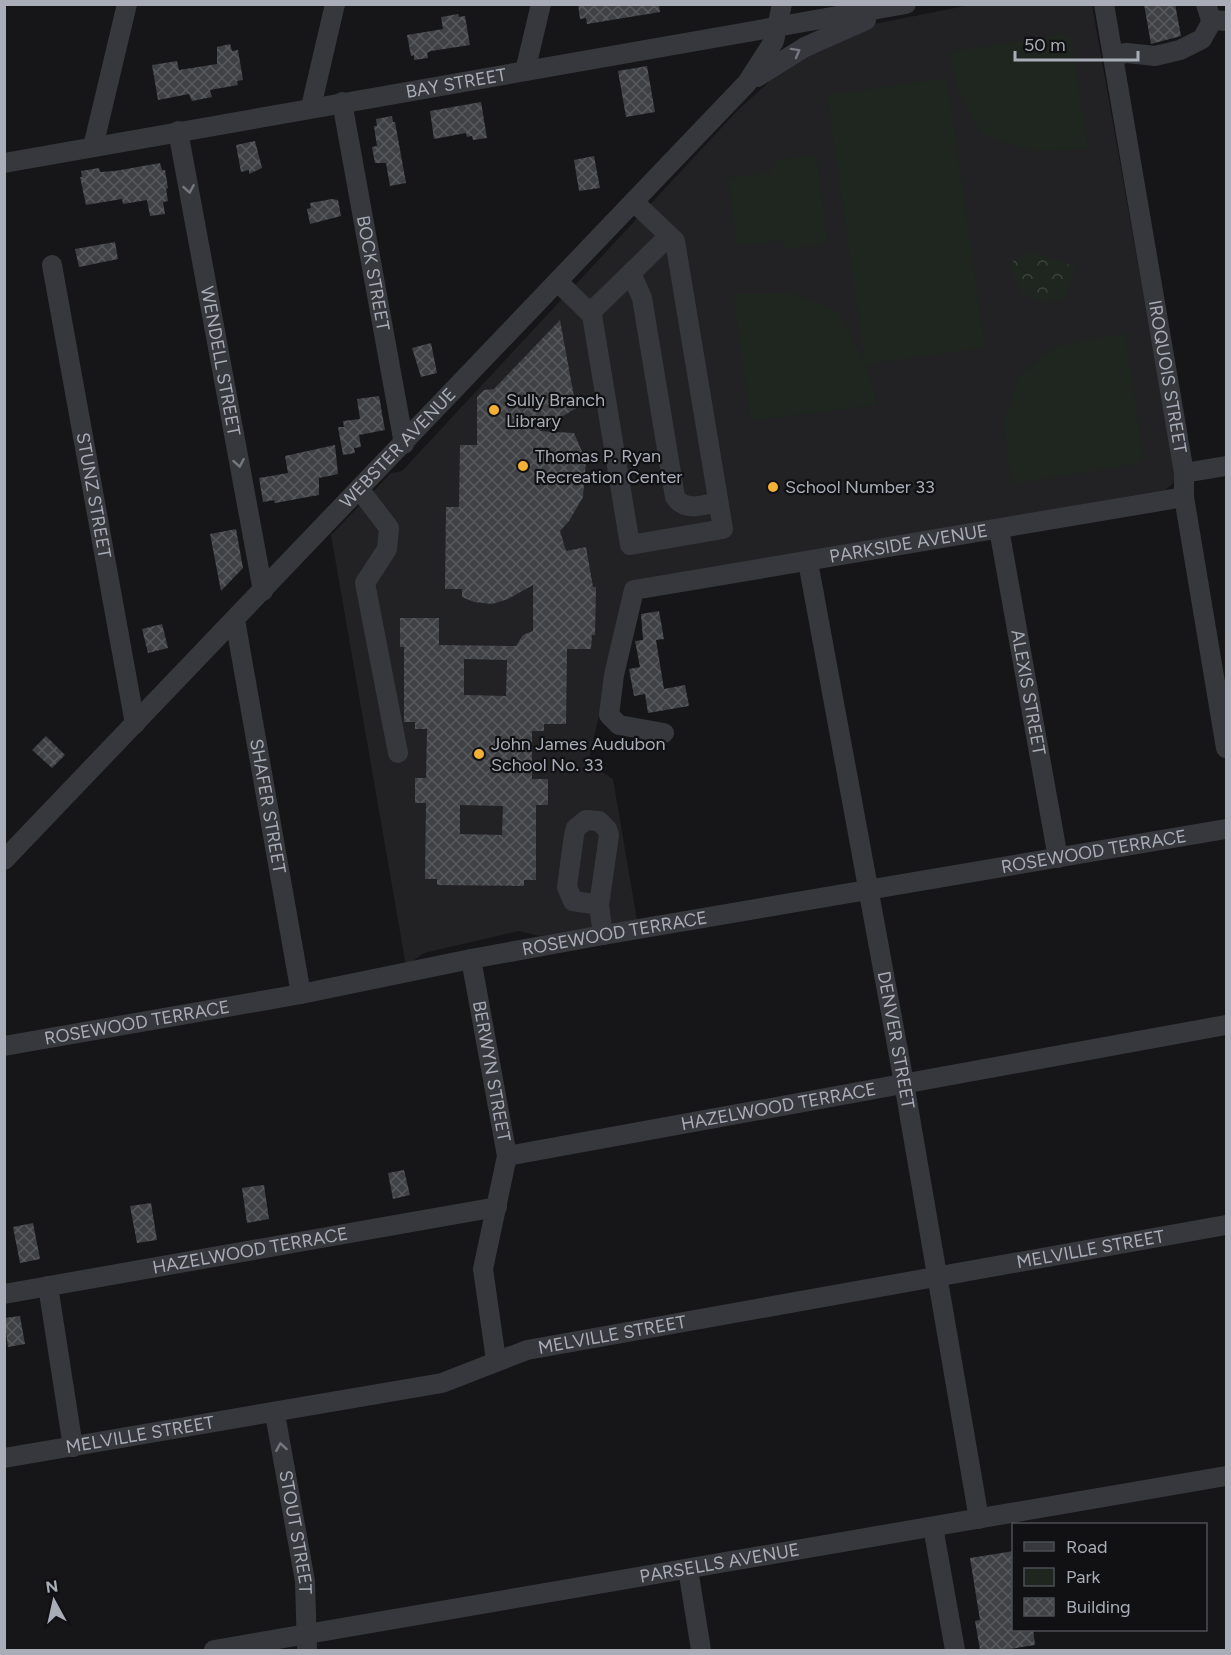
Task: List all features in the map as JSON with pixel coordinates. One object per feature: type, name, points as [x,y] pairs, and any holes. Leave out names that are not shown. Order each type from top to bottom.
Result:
[{"type":"street","points":[[93,147],[127,4]]},
{"type":"street","points":[[311,108],[335,4]]},
{"type":"street","points":[[525,71],[541,4]]},
{"type":"street","name":"WEBSTER AVENUE","points":[[4,860],[747,83],[767,55],[779,27],[782,4]]},
{"type":"street","name":"IROQUOIS STREET","points":[[1104,4],[1184,473],[1184,497],[1227,748]]},
{"type":"street","points":[[747,83],[805,47],[904,5]]},
{"type":"street","name":"BAY STREET","points":[[4,163],[904,5]]},
{"type":"street","points":[[1113,55],[1127,53],[1155,56],[1180,50],[1202,39],[1215,16]]},
{"type":"street","name":"BOCK STREET","points":[[342,102],[404,444]]},
{"type":"street","name":"WENDELL STREET","points":[[178,131],[263,591]]},
{"type":"street","points":[[558,282],[590,313],[630,545],[723,529],[675,241],[634,202]]},
{"type":"street","points":[[590,313],[669,236]]},
{"type":"street","name":"STUNZ STREET","points":[[52,265],[135,724]]},
{"type":"street","points":[[631,273],[642,298],[675,497],[679,503],[687,507],[718,502]]},
{"type":"street","points":[[1184,473],[1227,466]]},
{"type":"street","points":[[360,490],[389,528],[387,549],[365,583],[398,753]]},
{"type":"street","name":"PARKSIDE AVENUE","points":[[664,733],[619,726],[609,715],[614,675],[634,590],[1184,497]]},
{"type":"street","name":"ALEXIS STREET","points":[[999,529],[1058,858]]},
{"type":"street","name":"DENVER STREET","points":[[808,562],[904,1083],[979,1519]]},
{"type":"street","name":"SHAFER STREET","points":[[235,620],[301,994]]},
{"type":"street","name":"ROSEWOOD TERRACE","points":[[4,1046],[301,994],[603,935],[1227,829]]},
{"type":"street","points":[[599,905],[603,935]]},
{"type":"street","name":"BERWYN STREET","points":[[471,959],[507,1156],[483,1269],[496,1360]]},
{"type":"street","name":"HAZELWOOD TERRACE","points":[[507,1156],[1227,1025]]},
{"type":"street","name":"HAZELWOOD TERRACE","points":[[4,1294],[496,1207]]},
{"type":"street","name":"MELVILLE STREET","points":[[4,1458],[275,1414],[442,1383],[496,1360],[527,1350],[1227,1225]]},
{"type":"street","points":[[48,1286],[73,1447]]},
{"type":"street","name":"STOUT STREET","points":[[275,1414],[305,1581],[307,1642]]},
{"type":"street","name":"PARSELLS AVENUE","points":[[214,1650],[307,1642],[688,1569],[1227,1476]]},
{"type":"street","points":[[933,1527],[955,1650]]},
{"type":"street","points":[[688,1569],[702,1650]]},
{"type":"shaded area","name":"School Number 33","points":[[970,5],[1092,5],[1175,473],[1173,484],[1165,490],[630,583],[588,763],[613,779],[637,920],[539,936],[519,931],[424,953],[406,966],[331,535],[391,473],[402,471],[737,111],[772,79],[814,51],[874,24]]},
{"type":"green space","points":[[1064,34],[1071,39],[1088,149],[1033,151],[982,134],[960,96],[948,52]]},
{"type":"green space","points":[[947,78],[985,348],[866,364],[877,405],[756,420],[750,416],[733,294],[791,293],[839,312],[865,362],[827,95]]},
{"type":"green space","points":[[810,155],[817,160],[827,239],[822,245],[788,249],[782,245],[781,240],[737,246],[728,178],[772,172],[772,166],[776,160]]},
{"type":"green space","points":[[1033,252],[1075,267],[1064,301],[1056,298],[1048,303],[1022,293],[1011,269],[1013,261]]},
{"type":"green space","points":[[1125,333],[1143,457],[1137,464],[1011,484],[1004,422],[1019,375],[1057,346]]},
{"type":"building","points":[[578,4],[659,4],[660,12],[587,24],[586,18],[580,19]]},
{"type":"building","points":[[1144,4],[1175,4],[1181,36],[1151,44]]},
{"type":"building","points":[[458,14],[459,17],[465,16],[470,45],[431,51],[427,53],[428,58],[414,60],[414,55],[411,56],[407,35],[443,29],[441,17]]},
{"type":"building","points":[[230,44],[232,51],[238,50],[243,80],[237,81],[238,85],[210,90],[212,97],[192,101],[189,94],[158,100],[152,65],[177,61],[179,70],[217,64],[217,47]]},
{"type":"building","points":[[647,66],[655,112],[626,117],[618,71]]},
{"type":"building","points":[[481,102],[487,138],[473,140],[472,136],[467,137],[466,133],[434,139],[430,111]]},
{"type":"building","points":[[392,116],[406,183],[390,186],[386,163],[375,163],[372,147],[377,146],[374,126],[377,126],[376,119]]},
{"type":"building","points":[[255,141],[262,168],[249,174],[249,170],[241,172],[236,145]]},
{"type":"building","points":[[594,156],[600,188],[579,191],[574,160]]},
{"type":"building","points":[[160,163],[162,170],[165,170],[168,188],[166,189],[168,201],[163,202],[165,214],[150,216],[147,200],[123,204],[122,199],[86,205],[80,177],[82,177],[81,171],[99,168],[100,172],[115,171]]},
{"type":"building","points":[[338,200],[341,216],[310,224],[307,209],[311,208],[310,203]]},
{"type":"building","points":[[115,242],[118,259],[79,267],[75,249]]},
{"type":"building","points":[[560,320],[576,408],[539,431],[574,433],[586,461],[583,497],[569,521],[560,531],[566,551],[586,547],[593,587],[596,587],[595,635],[592,635],[591,649],[567,649],[566,724],[544,724],[544,731],[532,731],[532,779],[548,779],[548,805],[536,805],[536,880],[524,880],[524,886],[437,885],[437,879],[425,879],[426,803],[415,803],[415,778],[426,778],[427,729],[415,729],[415,722],[404,722],[404,647],[400,647],[400,618],[439,618],[439,645],[516,646],[523,635],[533,631],[533,585],[508,599],[492,604],[474,602],[462,597],[462,589],[445,589],[446,507],[459,507],[460,445],[477,445],[477,397],[484,390],[494,389]],"holes":[[[464,659],[507,660],[506,696],[464,695]],[[460,805],[503,806],[502,835],[460,834]]]},
{"type":"building","points":[[431,343],[437,373],[421,377],[412,348]]},
{"type":"building","points":[[379,396],[385,430],[359,435],[361,447],[354,448],[355,453],[343,455],[338,427],[344,427],[343,421],[360,419],[357,399]]},
{"type":"building","points":[[335,445],[338,474],[319,478],[319,495],[275,503],[274,500],[263,502],[259,478],[288,473],[285,456]]},
{"type":"building","points":[[236,529],[243,568],[221,591],[210,534]]},
{"type":"building","points":[[659,611],[664,639],[656,640],[664,689],[685,685],[689,706],[648,713],[645,694],[634,696],[629,669],[640,667],[635,641],[643,640],[641,614]]},
{"type":"building","points":[[162,624],[168,648],[148,653],[142,629]]},
{"type":"building","points":[[46,736],[65,755],[52,768],[32,750]]},
{"type":"building","points":[[404,1170],[410,1195],[393,1199],[388,1173]]},
{"type":"building","points":[[264,1185],[269,1219],[247,1223],[242,1188]]},
{"type":"building","points":[[151,1203],[157,1240],[137,1243],[130,1206]]},
{"type":"building","points":[[33,1223],[40,1259],[20,1263],[13,1227]]},
{"type":"building","points":[[20,1316],[25,1344],[8,1347],[4,1318]]},
{"type":"building","points":[[1012,1551],[1012,1631],[1033,1631],[1035,1645],[1004,1650],[980,1650],[975,1621],[980,1620],[970,1558]]},
{"type":"place","name":"Sully Branch Library","points":[[494,410]]},
{"type":"place","name":"Thomas P. Ryan Recreation Center","points":[[523,466]]},
{"type":"place","name":"School Number 33","points":[[773,487]]},
{"type":"place","name":"John James Audubon School No. 33","points":[[479,754]]}]
